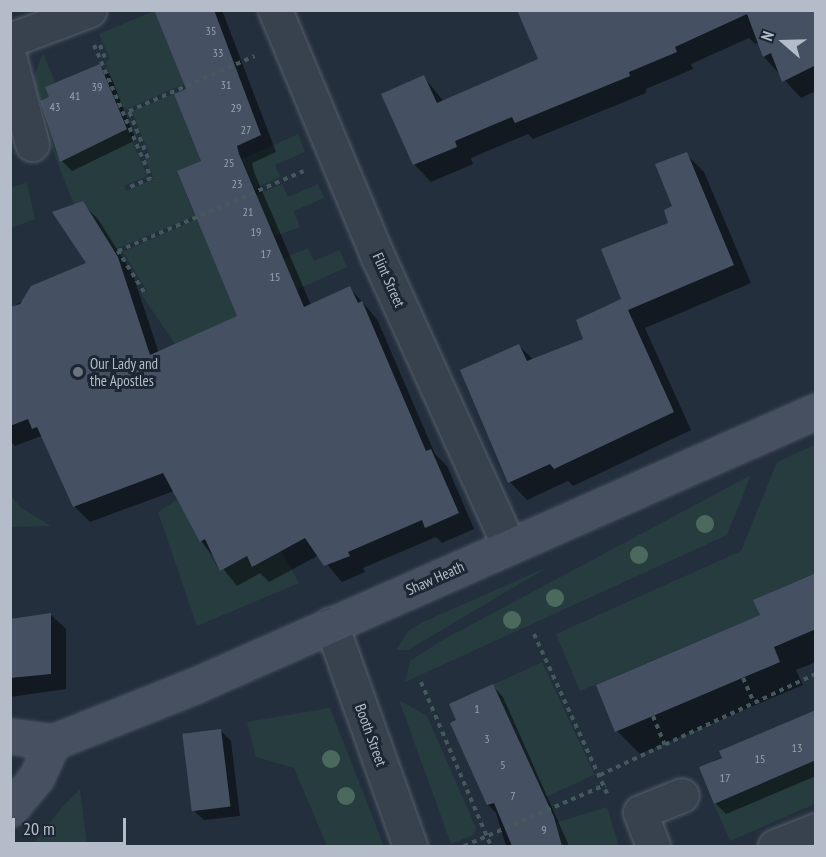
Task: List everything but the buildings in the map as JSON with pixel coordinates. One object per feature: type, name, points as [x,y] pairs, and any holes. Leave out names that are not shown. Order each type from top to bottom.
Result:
[{"type":"main road","name":"Shaw Heath","points":[[10,736],[53,742],[212,678],[816,411]]},
{"type":"main road","points":[[10,809],[36,778],[53,742]]},
{"type":"street","name":"Flint Street","points":[[275,10],[336,157],[509,546]]},
{"type":"street","points":[[10,40],[85,12]]},
{"type":"street","points":[[10,59],[32,144]]},
{"type":"street","name":"Booth Street","points":[[331,624],[410,846]]},
{"type":"street","points":[[653,846],[640,812],[682,795]]},
{"type":"street","points":[[775,846],[816,830]]},
{"type":"path","points":[[85,12],[151,178],[127,188]]},
{"type":"path","points":[[148,158],[129,111],[288,42]]},
{"type":"path","points":[[144,292],[118,251],[336,157]]},
{"type":"path","points":[[534,634],[605,785],[611,806]]},
{"type":"path","points":[[600,775],[816,674]]},
{"type":"path","points":[[743,678],[754,703]]},
{"type":"path","points":[[421,682],[491,846]]},
{"type":"path","points":[[653,716],[666,745]]},
{"type":"path","points":[[464,846],[605,785]]},
{"type":"green space","points":[[154,11],[184,84],[124,110],[105,62],[110,59],[99,34]]},
{"type":"green space","points":[[43,53],[55,82],[46,87],[49,97],[37,103],[59,159],[127,129],[147,176],[124,186],[126,191],[154,179],[145,159],[150,156],[132,111],[174,94],[201,161],[177,171],[195,216],[113,250],[74,205],[29,89]]},
{"type":"green space","points":[[298,134],[305,152],[275,165],[280,177],[255,188],[250,178],[244,180],[234,157],[240,154],[242,159]]},
{"type":"green space","points":[[27,183],[35,219],[11,228],[11,187]]},
{"type":"green space","points":[[282,184],[288,197],[318,184],[324,198],[294,211],[300,227],[275,236],[272,227],[264,230],[256,195]]},
{"type":"green space","points":[[197,219],[215,262],[293,281],[289,271],[283,273],[278,261],[308,248],[314,261],[340,250],[347,267],[175,344],[141,294],[147,291],[123,252]]},
{"type":"green space","points":[[815,445],[815,573],[754,600],[760,615],[580,691],[556,634],[741,551],[777,462]]},
{"type":"green space","points":[[751,475],[727,535],[405,682],[410,661],[439,642]]},
{"type":"green space","points":[[10,494],[20,507],[51,526],[11,527]]},
{"type":"green space","points":[[177,500],[220,571],[247,556],[252,566],[281,551],[299,583],[197,626],[158,512]]},
{"type":"green space","points":[[548,567],[408,650],[396,650],[408,631],[423,622]]},
{"type":"green space","points":[[542,662],[594,774],[545,797],[493,685]]},
{"type":"green space","points":[[399,700],[427,716],[476,828],[473,835],[451,844]]},
{"type":"green space","points":[[330,708],[384,846],[327,846],[294,768],[256,757],[247,722]]},
{"type":"green space","points":[[815,760],[815,804],[730,841],[714,804]]},
{"type":"green space","points":[[80,789],[87,846],[32,846],[63,806]]},
{"type":"green space","points":[[607,807],[619,846],[562,846],[555,823]]},
{"type":"place","name":"Our Lady and the Apostles","points":[[78,372]]}]
